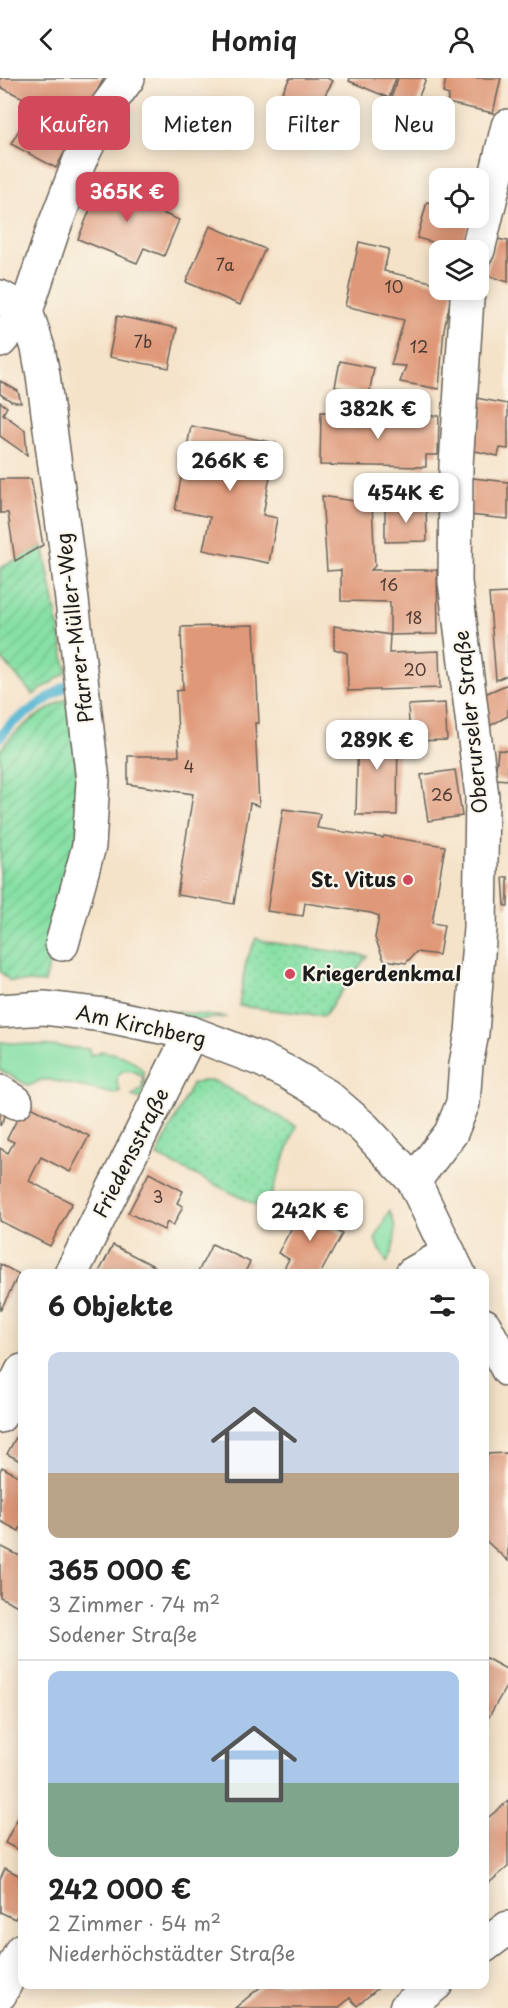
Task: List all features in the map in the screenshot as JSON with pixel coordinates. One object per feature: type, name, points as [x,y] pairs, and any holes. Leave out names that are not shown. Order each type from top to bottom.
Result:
[{"type":"street","points":[[0,341],[13,304],[53,230],[80,160],[106,108],[128,78]]},
{"type":"street","points":[[480,240],[508,126]]},
{"type":"street","name":"Oberurseler Straße","points":[[414,1181],[451,1133],[463,1103],[466,1064],[472,1032],[480,928],[482,796],[455,582],[456,465],[467,300]]},
{"type":"street","name":"Pfarrer-Müller-Weg","points":[[13,304],[38,348],[43,375],[93,781],[89,846],[62,944]]},
{"type":"street","name":"Am Kirchberg","points":[[0,1011],[44,1008],[92,1014],[191,1033],[262,1060],[327,1096],[364,1128],[414,1181]]},
{"type":"street","name":"Friedensstraße","points":[[73,1269],[191,1033]]},
{"type":"street","points":[[414,1181],[454,1263],[431,1269]]},
{"type":"street","points":[[489,1334],[508,1370]]},
{"type":"street","points":[[0,1416],[18,1379]]},
{"type":"street","points":[[489,1942],[508,1928]]},
{"type":"street","points":[[0,1994],[18,1958]]},
{"type":"street","points":[[406,2008],[430,1989]]},
{"type":"green space","points":[[43,545],[67,672],[33,695],[0,657],[0,568]]},
{"type":"green space","points":[[68,698],[82,814],[53,940],[42,948],[51,956],[45,983],[10,981],[0,971],[0,750],[22,727]]},
{"type":"green space","points":[[256,938],[267,942],[367,956],[324,1016],[239,1006],[246,962]]},
{"type":"green space","points":[[154,1010],[227,1017],[195,1020]]},
{"type":"green space","points":[[0,1042],[89,1049],[90,1055],[100,1053],[100,1051],[124,1056],[143,1071],[145,1086],[141,1099],[132,1096],[142,1089],[143,1078],[128,1070],[118,1076],[120,1091],[114,1094],[50,1080],[41,1080],[29,1086],[0,1070]]},
{"type":"green space","points":[[214,1081],[296,1126],[266,1210],[157,1156],[192,1084]]},
{"type":"green space","points":[[389,1211],[394,1224],[395,1237],[387,1263],[375,1240]]},
{"type":"building","points":[[0,78],[104,78],[94,96],[19,96],[0,87]]},
{"type":"building","points":[[290,78],[327,78],[333,81],[324,96],[280,96]]},
{"type":"building","points":[[350,78],[396,78],[390,96],[384,96],[349,81]]},
{"type":"building","points":[[398,78],[426,78],[419,96],[392,96]]},
{"type":"building","points":[[446,78],[501,78],[493,113],[455,105],[455,96],[443,93]]},
{"type":"building","points":[[18,132],[18,148],[11,144]]},
{"type":"building","points":[[22,150],[66,150],[56,168]]},
{"type":"building","points":[[103,178],[159,201],[155,210],[179,220],[164,256],[144,248],[137,263],[78,239]]},
{"type":"building","points":[[427,202],[429,202],[429,228],[468,228],[464,240],[429,241],[417,238]]},
{"type":"building","points":[[210,226],[265,249],[240,305],[186,282]]},
{"type":"building","points":[[497,239],[508,241],[508,282],[489,276],[489,265]]},
{"type":"building","points":[[359,242],[389,249],[384,271],[429,281],[429,300],[451,300],[444,329],[439,389],[400,382],[406,366],[391,365],[404,320],[345,306]]},
{"type":"building","points":[[117,316],[177,328],[169,368],[109,357]]},
{"type":"building","points":[[340,361],[374,368],[369,394],[335,387]]},
{"type":"building","points":[[0,381],[18,391],[21,403],[11,401],[0,394]]},
{"type":"building","points":[[476,398],[508,404],[508,449],[500,448],[498,456],[466,449]]},
{"type":"building","points":[[0,402],[7,407],[3,414],[25,430],[27,455],[0,436]]},
{"type":"building","points":[[321,412],[439,416],[438,455],[426,455],[426,467],[320,465]]},
{"type":"building","points":[[191,426],[276,443],[263,515],[277,518],[269,563],[203,550],[210,517],[175,510]]},
{"type":"building","points":[[473,478],[508,482],[508,519],[469,515]]},
{"type":"building","points":[[0,479],[31,479],[43,545],[15,561],[8,513],[0,513]]},
{"type":"building","points":[[322,496],[372,504],[375,566],[371,570],[437,570],[438,634],[390,635],[390,602],[341,601],[341,570],[327,571]]},
{"type":"building","points":[[385,507],[426,507],[427,541],[385,542]]},
{"type":"building","points":[[508,593],[508,675],[496,680],[489,594]]},
{"type":"building","points":[[254,625],[259,723],[255,723],[259,806],[250,803],[234,904],[177,895],[193,794],[128,784],[128,756],[179,756],[176,691],[183,690],[181,627]]},
{"type":"building","points":[[334,626],[390,635],[389,653],[439,651],[440,688],[348,691],[347,653],[334,649]]},
{"type":"building","points":[[508,684],[508,716],[486,728],[478,697]]},
{"type":"building","points":[[445,703],[447,740],[410,741],[408,705]]},
{"type":"building","points":[[358,726],[398,727],[397,815],[356,815]]},
{"type":"building","points":[[498,750],[508,751],[508,780],[495,779]]},
{"type":"building","points":[[455,770],[462,816],[428,821],[421,775]]},
{"type":"building","points":[[283,809],[320,814],[317,828],[445,846],[432,923],[444,925],[439,955],[416,952],[406,963],[384,960],[375,938],[379,916],[371,913],[305,903],[303,916],[267,911]]},
{"type":"building","points":[[503,877],[508,877],[508,906],[505,906]]},
{"type":"building","points":[[25,1104],[89,1136],[70,1172],[41,1157],[29,1181],[72,1203],[50,1246],[0,1221],[0,1148],[8,1153],[14,1142],[7,1139]]},
{"type":"building","points":[[0,1109],[7,1113],[0,1126]]},
{"type":"building","points":[[149,1173],[183,1191],[177,1203],[183,1206],[173,1226],[167,1222],[164,1230],[128,1213]]},
{"type":"building","points":[[307,1200],[333,1215],[327,1226],[342,1234],[323,1269],[284,1269],[289,1259],[278,1253]]},
{"type":"building","points":[[212,1244],[250,1262],[246,1269],[200,1269]]},
{"type":"building","points":[[113,1245],[156,1267],[155,1269],[101,1269]]},
{"type":"building","points":[[0,1264],[18,1273],[18,1276],[0,1311]]},
{"type":"building","points":[[18,1433],[18,1460],[7,1454]]},
{"type":"building","points":[[508,1453],[508,1561],[489,1544],[489,1454]]},
{"type":"building","points":[[2,1467],[18,1476],[18,1530],[0,1521],[0,1471]]},
{"type":"building","points":[[0,1546],[18,1555],[18,1606],[0,1597]]},
{"type":"building","points":[[489,1660],[508,1670],[508,1683],[489,1717]]},
{"type":"building","points":[[508,1801],[508,1867],[489,1883],[489,1817]]},
{"type":"building","points":[[18,1818],[18,1850],[5,1843]]},
{"type":"building","points":[[5,1868],[18,1875],[18,1913],[15,1919],[0,1912],[0,1879]]},
{"type":"building","points":[[258,1989],[377,1989],[357,2006],[350,1998],[338,2008],[235,2008]]},
{"type":"waterway","points":[[0,737],[12,723],[66,686]]},
{"type":"place","name":"St. Vitus","points":[[408,880]]},
{"type":"place","name":"Kriegerdenkmal","points":[[290,974]]}]
